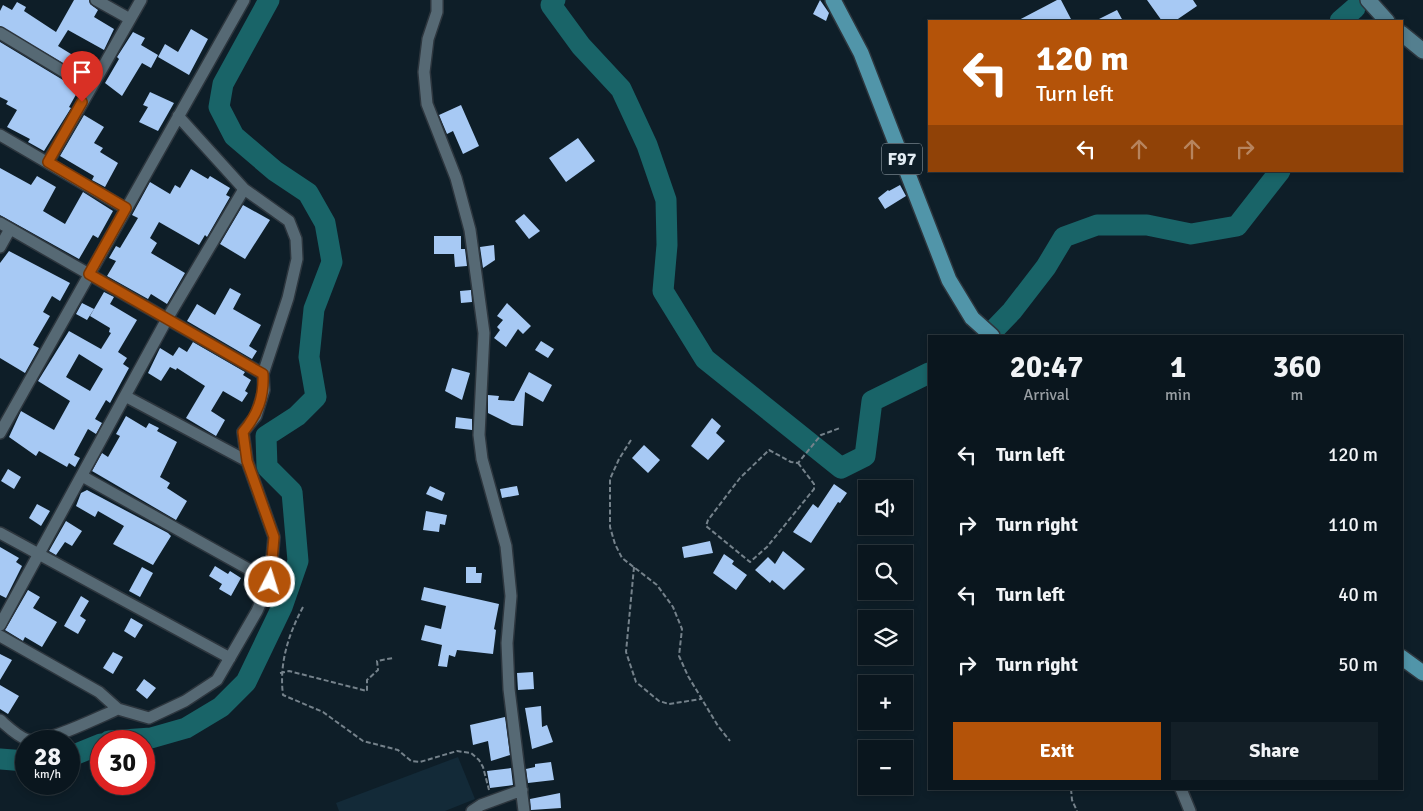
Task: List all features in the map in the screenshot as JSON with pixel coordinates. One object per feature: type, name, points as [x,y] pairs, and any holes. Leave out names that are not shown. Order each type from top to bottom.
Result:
[{"type":"main road","name":"F97","points":[[833,0],[862,54],[949,280],[972,318],[991,335]]},
{"type":"main road","points":[[1368,0],[1383,18]]},
{"type":"main road","points":[[1403,35],[1423,50]]},
{"type":"main road","points":[[1403,659],[1423,674]]},
{"type":"street","points":[[96,0],[130,19]]},
{"type":"street","points":[[48,162],[141,0]]},
{"type":"street","points":[[0,433],[243,0]]},
{"type":"street","points":[[437,0],[437,12],[428,39],[424,72],[427,104],[456,178],[470,230],[484,333],[479,435],[482,459],[506,546],[511,596],[507,643],[509,689],[524,811]]},
{"type":"street","points":[[0,32],[90,88]]},
{"type":"street","points":[[0,636],[99,692],[118,709],[149,718],[185,701],[217,680],[270,582],[274,537],[247,461],[243,432],[256,416],[264,390],[263,374],[288,298],[297,259],[296,239],[289,221],[244,189],[178,116]]},
{"type":"street","points":[[0,134],[126,208]]},
{"type":"street","points":[[0,625],[167,318],[244,189]]},
{"type":"street","points":[[0,247],[5,226],[263,374]]},
{"type":"street","points":[[125,396],[247,461]]},
{"type":"street","points":[[82,476],[270,582]]},
{"type":"street","points":[[0,533],[230,658]]},
{"type":"street","points":[[0,720],[29,741],[52,739],[78,725],[118,709]]},
{"type":"street","points":[[472,811],[489,802],[522,790]]},
{"type":"street","points":[[1181,790],[1190,811]]},
{"type":"path","points":[[798,463],[821,434],[840,428]]},
{"type":"path","points":[[631,440],[619,458],[610,479],[610,527],[615,544],[622,558],[657,585],[673,606],[682,629],[680,656],[700,699],[730,741]]},
{"type":"path","points":[[769,450],[791,462],[798,463],[814,484],[814,489],[767,548],[750,562],[706,526],[708,520],[740,478],[769,450]]},
{"type":"path","points":[[634,567],[626,652],[636,682],[664,703],[700,699]]},
{"type":"path","points":[[303,608],[287,641],[280,673],[283,695],[323,712],[363,741],[398,750],[411,761],[420,762],[457,751],[471,753],[479,760],[483,767],[490,797],[489,802]]},
{"type":"path","points":[[280,673],[289,671],[367,691],[367,680],[378,670],[376,661],[393,658]]},
{"type":"path","points":[[1071,790],[1072,800],[1077,811]]},
{"type":"shaded area","points":[[458,757],[475,799],[445,811],[339,811],[336,803]]},
{"type":"building","points":[[74,0],[89,0],[90,4],[98,10],[94,17],[114,29],[104,50],[68,30],[58,46],[84,62],[78,72],[0,26],[0,11],[3,5],[12,10],[17,2],[26,7],[24,11],[56,32]]},
{"type":"building","points":[[820,0],[829,13],[826,21],[813,14]]},
{"type":"building","points":[[1057,0],[1061,0],[1071,20],[1019,20]]},
{"type":"building","points":[[1147,0],[1193,0],[1197,6],[1176,20],[1161,20]]},
{"type":"building","points":[[1117,10],[1122,20],[1097,20]]},
{"type":"building","points":[[191,29],[208,39],[189,75],[158,57],[165,44],[178,52]]},
{"type":"building","points":[[133,32],[145,38],[141,45],[158,55],[151,68],[142,63],[122,96],[105,83],[119,59],[117,57]]},
{"type":"building","points":[[0,42],[73,86],[71,87],[78,91],[69,107],[71,108],[44,151],[28,142],[30,139],[7,127],[17,110],[6,104],[8,101],[0,97]]},
{"type":"building","points":[[150,92],[174,103],[158,131],[139,122],[148,107],[143,105]]},
{"type":"building","points":[[461,105],[479,146],[463,154],[453,131],[447,134],[439,115]]},
{"type":"building","points":[[84,115],[104,127],[94,143],[103,148],[100,152],[118,163],[105,187],[92,180],[94,176],[60,156]]},
{"type":"building","points":[[578,138],[595,161],[566,182],[549,158]]},
{"type":"building","points":[[0,168],[31,185],[37,176],[56,187],[43,211],[65,224],[83,192],[113,211],[98,238],[93,235],[79,259],[0,215]]},
{"type":"building","points":[[191,169],[208,179],[210,176],[230,188],[226,195],[230,197],[207,237],[205,235],[199,245],[159,222],[150,238],[157,243],[151,253],[185,273],[167,304],[151,294],[148,299],[107,276],[116,261],[109,258],[116,246],[120,248],[138,218],[132,215],[150,182],[170,194],[175,185],[180,188]]},
{"type":"building","points":[[900,185],[906,196],[885,209],[878,198],[888,190]]},
{"type":"building","points":[[243,205],[270,220],[245,259],[220,244]]},
{"type":"building","points":[[524,214],[540,231],[529,239],[515,221]]},
{"type":"building","points":[[434,236],[461,236],[461,249],[465,249],[467,266],[455,267],[454,254],[434,254]]},
{"type":"building","points":[[494,245],[495,260],[483,268],[480,247]]},
{"type":"building","points":[[9,251],[70,283],[60,301],[52,296],[43,312],[50,316],[33,345],[39,348],[25,373],[0,358],[0,263]]},
{"type":"building","points":[[230,288],[241,294],[233,309],[261,325],[249,346],[257,351],[252,359],[187,321],[197,304],[215,315]]},
{"type":"building","points":[[471,290],[472,302],[461,303],[460,291]]},
{"type":"building","points":[[104,292],[114,297],[110,304],[137,320],[118,352],[127,358],[123,364],[129,368],[110,403],[106,400],[95,419],[102,423],[96,434],[88,429],[74,455],[80,458],[75,467],[69,463],[67,467],[39,451],[36,456],[9,437],[21,411],[54,430],[70,401],[38,381],[69,331],[101,349],[111,333],[109,332],[110,328],[90,316]],"holes":[[[79,354],[103,369],[90,391],[66,377]]]},
{"type":"building","points":[[82,303],[94,309],[87,320],[76,314]]},
{"type":"building","points":[[507,303],[531,326],[523,334],[518,329],[506,347],[494,338],[500,330],[497,327],[503,320],[497,316]]},
{"type":"building","points":[[541,341],[554,349],[548,358],[535,350]]},
{"type":"building","points":[[193,342],[245,372],[243,375],[251,380],[245,391],[248,393],[242,402],[223,391],[211,411],[225,420],[216,436],[186,418],[205,386],[177,368],[176,370],[170,367],[161,381],[148,373],[160,348],[173,356],[179,347],[187,352]]},
{"type":"building","points":[[452,368],[470,373],[462,400],[445,391]]},
{"type":"building","points":[[529,372],[552,385],[543,402],[525,392],[523,426],[512,425],[488,413],[488,395],[499,396],[498,400],[514,401]]},
{"type":"building","points":[[126,416],[146,428],[149,423],[159,428],[157,431],[177,442],[160,477],[170,483],[167,488],[187,501],[176,520],[92,471],[102,453],[108,457],[120,436],[116,434]]},
{"type":"building","points":[[456,417],[472,419],[472,430],[455,428]]},
{"type":"building","points":[[712,418],[721,426],[716,433],[725,441],[708,460],[691,446]]},
{"type":"building","points":[[644,445],[660,460],[648,473],[632,458]]},
{"type":"building","points":[[8,469],[21,477],[14,489],[1,481]]},
{"type":"building","points":[[834,484],[847,493],[840,503],[838,502],[811,543],[793,532],[813,504],[818,508]]},
{"type":"building","points":[[430,486],[445,493],[442,501],[426,494]]},
{"type":"building","points":[[517,486],[519,495],[502,498],[500,489]]},
{"type":"building","points":[[87,490],[171,536],[153,565],[113,544],[124,526],[98,511],[95,517],[76,506],[81,493]]},
{"type":"building","points":[[37,504],[50,511],[41,526],[29,518]]},
{"type":"building","points":[[426,511],[447,515],[445,525],[440,524],[439,532],[423,530]]},
{"type":"building","points":[[66,521],[82,531],[72,546],[65,542],[56,555],[49,551]]},
{"type":"building","points":[[710,541],[713,553],[684,558],[682,547]]},
{"type":"building","points":[[0,547],[19,558],[16,562],[22,566],[6,598],[0,595]]},
{"type":"building","points":[[783,551],[805,569],[784,590],[772,580],[770,583],[755,570],[768,557],[775,564]]},
{"type":"building","points":[[724,554],[734,561],[732,564],[747,575],[736,590],[713,573]]},
{"type":"building","points":[[215,566],[228,574],[230,571],[241,578],[231,596],[219,589],[222,584],[209,576]]},
{"type":"building","points":[[142,567],[153,573],[140,597],[129,591]]},
{"type":"building","points":[[466,567],[476,567],[476,573],[482,573],[481,583],[466,583]]},
{"type":"building","points":[[424,587],[499,604],[494,629],[496,630],[493,654],[457,650],[455,657],[449,655],[447,667],[438,666],[442,645],[421,640],[425,625],[441,629],[446,606],[421,600]]},
{"type":"building","points":[[28,590],[40,597],[33,608],[57,622],[42,647],[25,637],[23,641],[5,630]]},
{"type":"building","points":[[81,596],[89,601],[80,616],[86,620],[78,634],[64,626]]},
{"type":"building","points":[[131,618],[143,625],[135,638],[124,631]]},
{"type":"building","points":[[113,652],[123,657],[113,674],[103,668]]},
{"type":"building","points":[[0,654],[12,660],[0,680]]},
{"type":"building","points":[[533,672],[534,689],[518,690],[517,673]]},
{"type":"building","points":[[144,679],[156,688],[147,699],[136,690]]},
{"type":"building","points":[[0,685],[19,696],[8,714],[0,709]]},
{"type":"building","points":[[541,706],[542,727],[547,725],[553,742],[532,749],[525,708]]},
{"type":"building","points":[[505,717],[510,755],[491,761],[488,741],[473,745],[470,725]]},
{"type":"building","points":[[551,762],[554,780],[528,783],[526,769],[535,767],[535,764]]},
{"type":"building","points":[[511,768],[513,785],[490,788],[487,771]]},
{"type":"building","points":[[560,793],[561,808],[531,810],[530,799]]},
{"type":"waterway","points":[[155,737],[186,728],[221,707],[246,682],[282,607],[298,561],[292,492],[267,467],[266,436],[297,416],[316,397],[309,357],[314,309],[332,262],[325,223],[308,193],[275,171],[234,136],[219,107],[223,84],[269,0]]},
{"type":"waterway","points":[[555,0],[551,5],[581,46],[621,89],[647,145],[666,200],[667,245],[663,291],[705,359],[841,468],[865,456],[872,401],[928,373]]},
{"type":"waterway","points":[[1355,8],[1365,2]]},
{"type":"waterway","points":[[1341,20],[1355,8]]},
{"type":"waterway","points":[[989,335],[1012,311],[1046,267],[1064,237],[1097,225],[1147,225],[1191,234],[1237,226],[1279,172]]},
{"type":"waterway","points":[[80,753],[90,748]]},
{"type":"waterway","points":[[0,759],[15,760]]},
{"type":"route","points":[[82,102],[48,162],[126,208],[89,274],[263,374],[264,390],[256,416],[243,432],[247,461],[260,492],[274,537],[270,582]]}]
